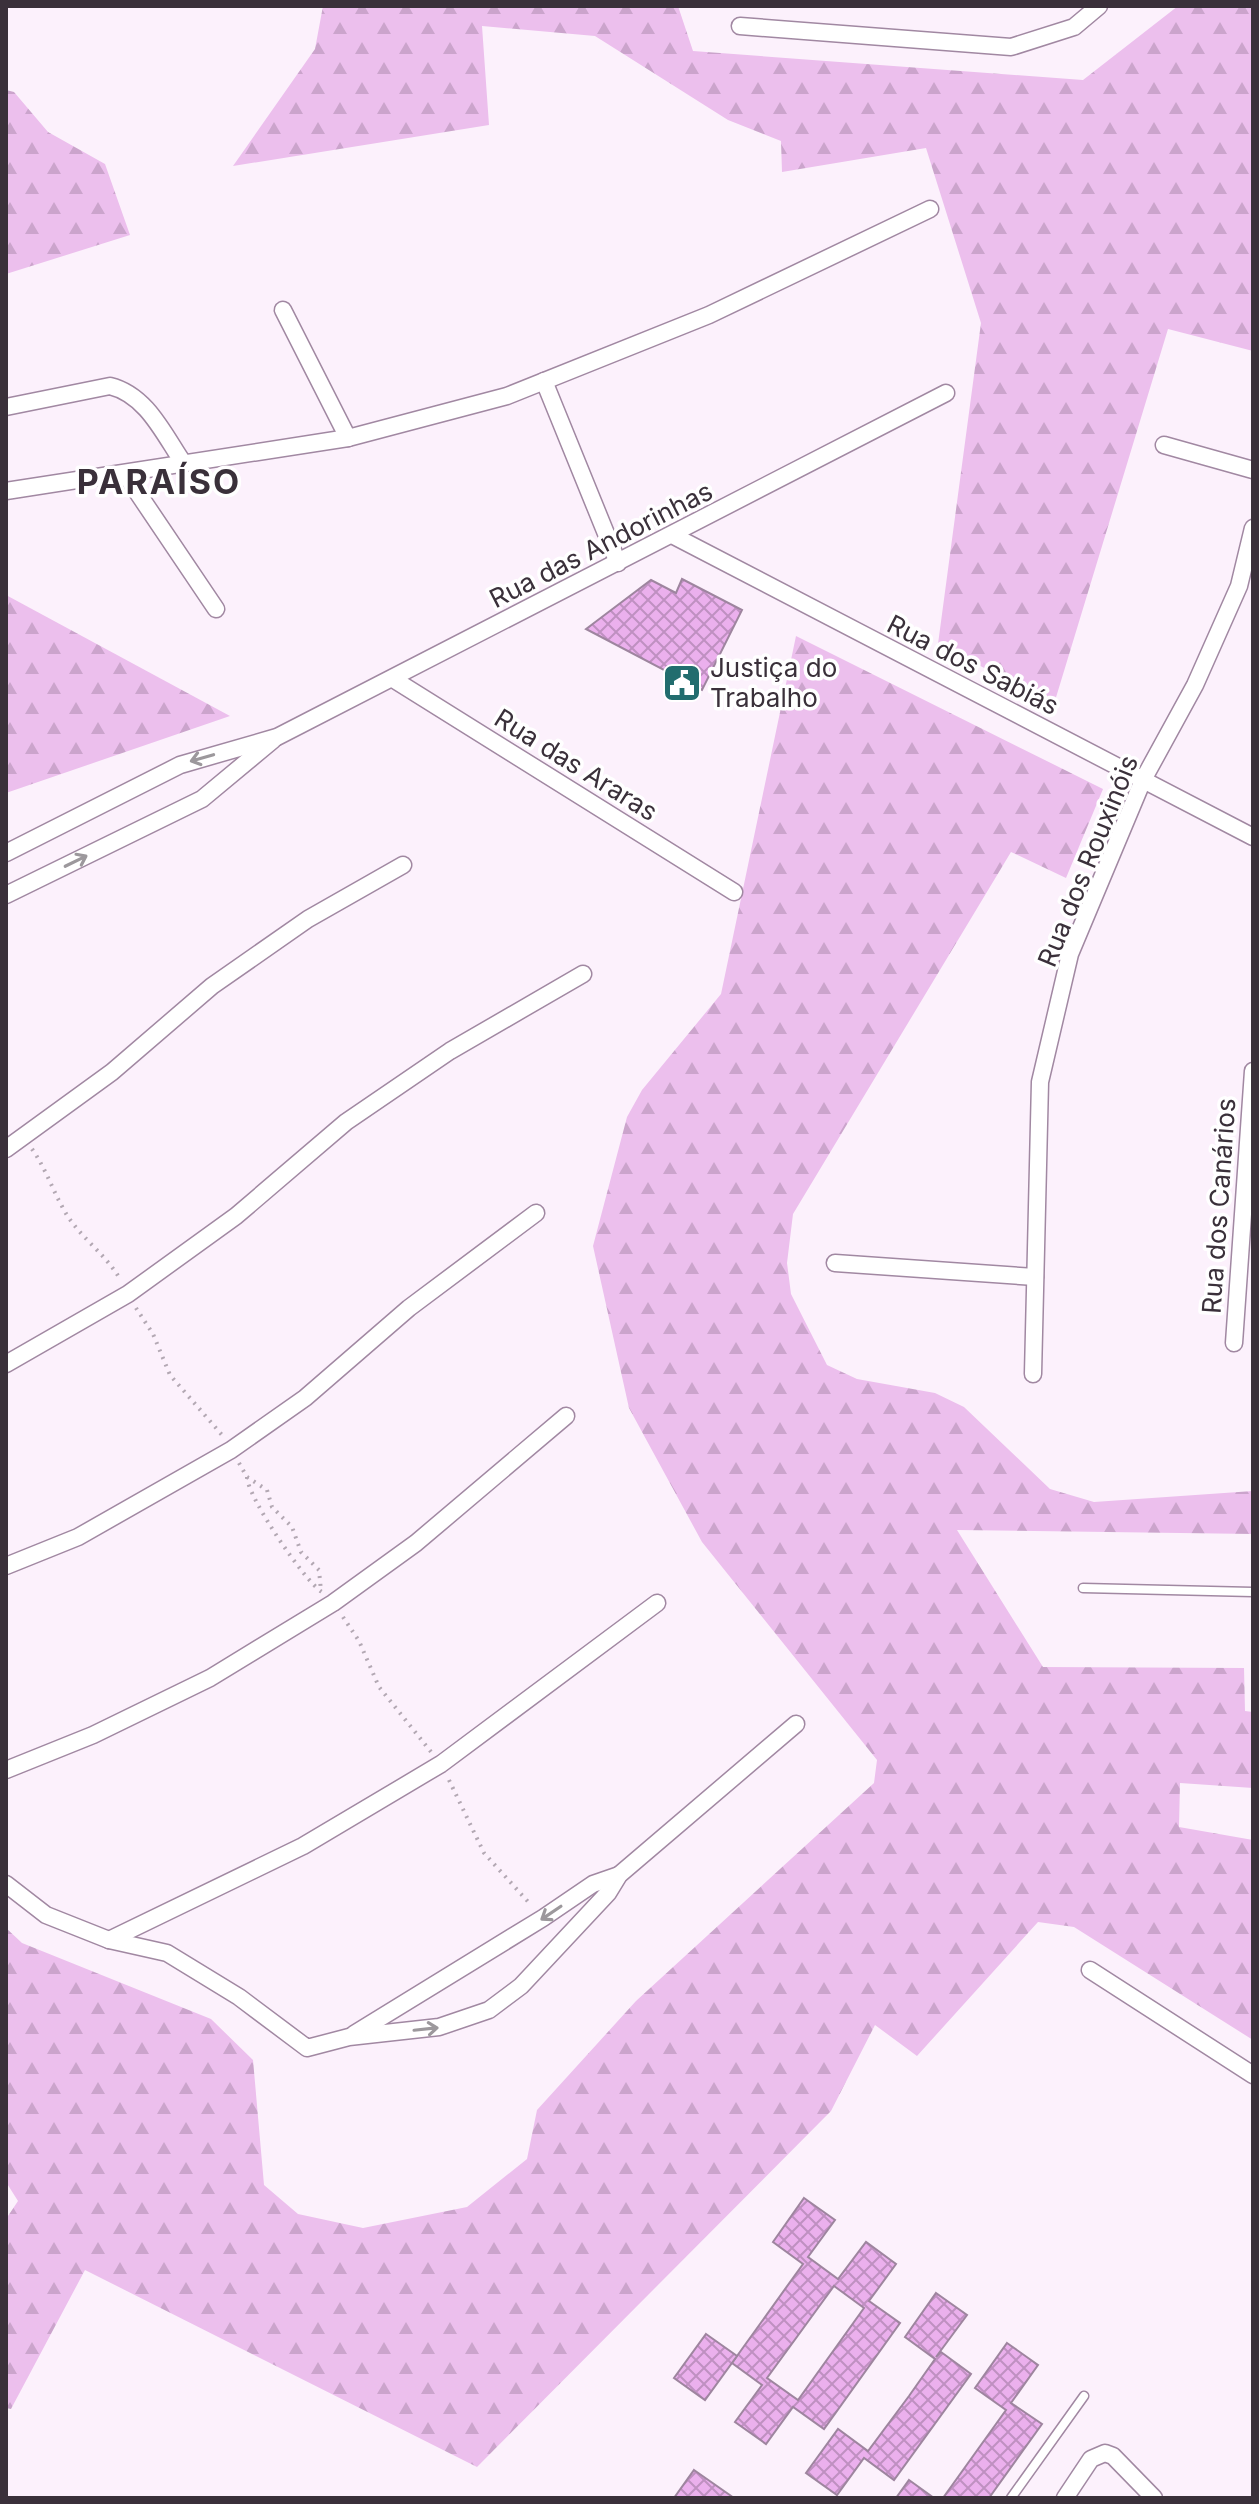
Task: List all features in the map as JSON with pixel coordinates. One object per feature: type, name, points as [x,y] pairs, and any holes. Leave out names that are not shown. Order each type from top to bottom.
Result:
[{"type":"street","points":[[740,26],[1011,47],[1074,27],[1099,6]]},
{"type":"street","points":[[6,491],[348,438],[507,396],[709,315],[930,209]]},
{"type":"street","points":[[283,310],[348,438]]},
{"type":"street","points":[[544,381],[618,563]]},
{"type":"street","points":[[6,407],[110,386],[126,390],[139,399],[184,464]]},
{"type":"street","name":"Rua das Andorinhas","points":[[277,737],[946,393]]},
{"type":"street","points":[[1164,445],[1253,470]]},
{"type":"street","points":[[125,474],[216,609]]},
{"type":"street","name":"Rua dos Rouxinóis","points":[[1033,1374],[1040,1082],[1070,954],[1143,780],[1195,685],[1239,586],[1253,528]]},
{"type":"street","name":"Rua dos Sabiás","points":[[672,535],[1253,837]]},
{"type":"street","name":"Rua das Araras","points":[[393,679],[734,892]]},
{"type":"street","points":[[6,853],[180,765],[277,737]]},
{"type":"street","points":[[6,895],[202,799],[277,737]]},
{"type":"street","points":[[6,1149],[112,1072],[212,986],[308,919],[403,865]]},
{"type":"street","points":[[6,1364],[128,1294],[236,1216],[346,1122],[450,1051],[583,974]]},
{"type":"street","name":"Rua dos Canários","points":[[1234,1343],[1253,1071]]},
{"type":"street","points":[[6,1566],[78,1537],[231,1450],[305,1398],[409,1308],[536,1213]]},
{"type":"street","points":[[835,1263],[1035,1277]]},
{"type":"street","points":[[6,1770],[93,1735],[210,1678],[333,1603],[416,1543],[566,1416]]},
{"type":"street","points":[[109,1940],[303,1846],[441,1764],[657,1603]]},
{"type":"street","points":[[6,1884],[46,1915],[109,1940],[167,1953],[239,1997],[307,2048],[349,2037],[439,2027],[489,2010],[521,1986],[608,1893],[619,1875],[796,1724]]},
{"type":"street","points":[[349,2037],[593,1884],[619,1875]]},
{"type":"street","points":[[1090,1970],[1253,2075]]},
{"type":"street","points":[[1065,2498],[1091,2459],[1105,2453],[1113,2456],[1154,2498]]},
{"type":"lane","points":[[1083,1588],[1253,1592]]},
{"type":"lane","points":[[1011,2498],[1084,2396]]},
{"type":"path","points":[[247,1477],[267,1490],[272,1507],[292,1527],[301,1552],[319,1570],[321,1591],[313,1587],[294,1557],[277,1538],[247,1488],[247,1477]]},
{"type":"path","points":[[264,1512],[272,1507]]},
{"type":"path","points":[[294,1557],[301,1552]]},
{"type":"green space","points":[[323,6],[678,6],[693,51],[1083,80],[1178,6],[1253,6],[1253,351],[1168,329],[1054,704],[938,644],[981,323],[926,148],[782,172],[781,141],[728,120],[595,36],[482,26],[489,125],[233,166],[315,49]]},
{"type":"green space","points":[[6,90],[14,92],[48,132],[105,164],[130,235],[6,274]]},
{"type":"green space","points":[[6,595],[230,716],[6,793]]},
{"type":"green space","points":[[796,636],[1103,789],[1066,878],[1011,852],[793,1214],[787,1263],[791,1294],[827,1365],[857,1379],[935,1393],[964,1407],[1050,1489],[1094,1502],[1253,1491],[1253,1534],[957,1530],[1043,1667],[1244,1668],[1245,1711],[1253,1712],[1253,1788],[1180,1783],[1179,1827],[1253,1840],[1253,2040],[1074,1927],[1038,1922],[917,2056],[875,2025],[831,2111],[477,2467],[85,2270],[11,2409],[6,2408],[6,2219],[18,2201],[6,2182],[6,1928],[22,1943],[211,2019],[253,2060],[264,2185],[298,2214],[363,2228],[467,2207],[527,2159],[537,2110],[636,2001],[874,1783],[877,1760],[702,1542],[629,1408],[593,1246],[627,1117],[642,1090],[721,994]]},
{"type":"building","points":[[682,579],[742,610],[702,690],[586,629],[651,580],[676,593]]},
{"type":"building","points":[[804,2198],[835,2220],[808,2257],[838,2279],[866,2242],[896,2264],[869,2301],[900,2323],[824,2429],[793,2407],[766,2444],[735,2422],[762,2385],[732,2363],[803,2264],[773,2242]],"holes":[[[834,2286],[864,2308],[798,2400],[767,2378]]]},
{"type":"building","points":[[936,2293],[967,2315],[936,2357],[941,2352],[971,2374],[894,2480],[864,2458],[837,2495],[806,2473],[838,2429],[868,2451],[909,2396],[935,2359],[905,2337]]},
{"type":"building","points":[[706,2334],[737,2356],[705,2400],[674,2378]]},
{"type":"building","points":[[1007,2343],[1038,2365],[1011,2403],[1042,2424],[989,2498],[943,2498],[1006,2410],[975,2388]]},
{"type":"building","points":[[694,2470],[734,2498],[674,2498]]},
{"type":"building","points":[[909,2480],[934,2498],[896,2498]]},
{"type":"place","name":"Justiça do Trabalho","points":[[682,683]]},
{"type":"district","name":"PARAÍSO","points":[[159,482]]}]
